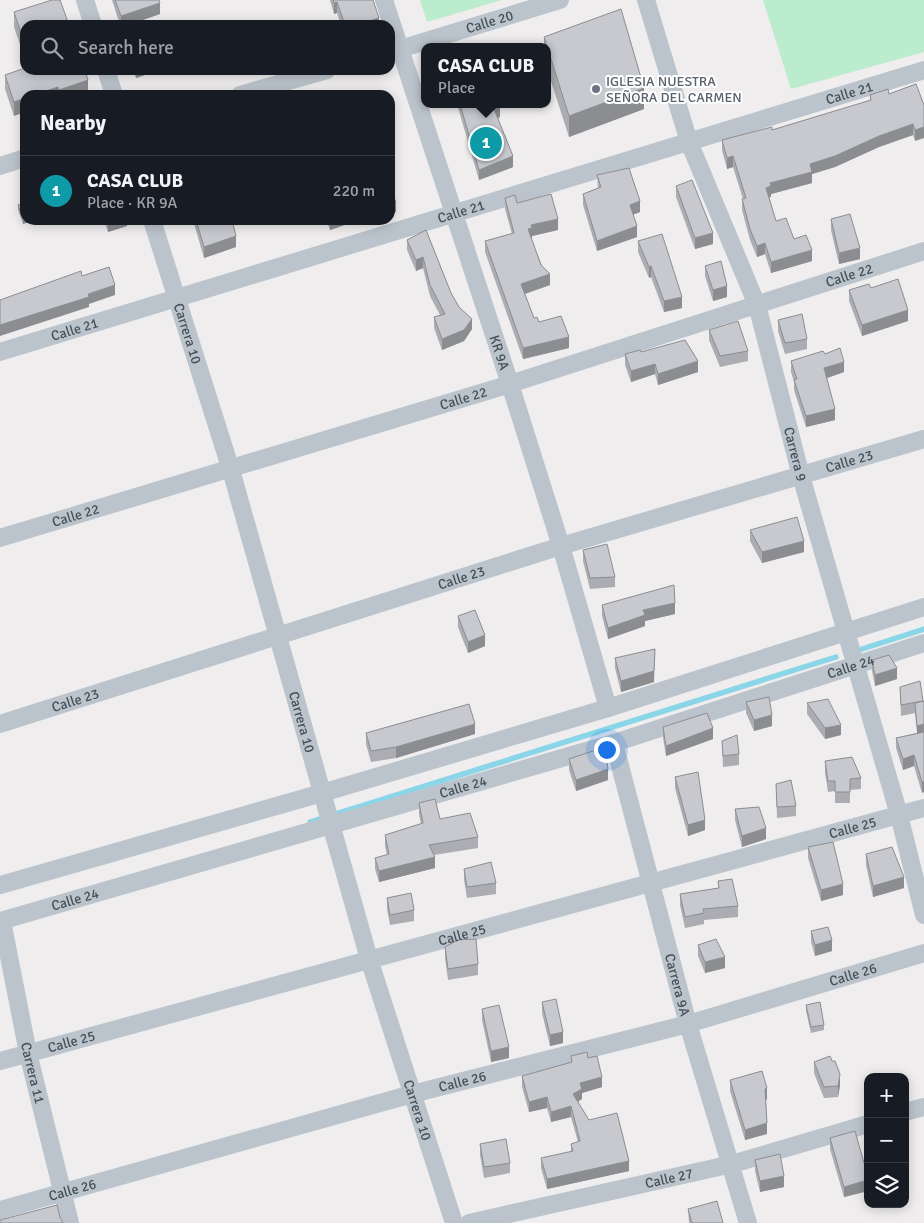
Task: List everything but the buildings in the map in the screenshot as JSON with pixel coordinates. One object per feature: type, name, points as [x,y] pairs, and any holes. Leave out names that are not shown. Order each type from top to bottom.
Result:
[{"type":"street","points":[[85,0],[91,20]]},
{"type":"street","name":"KR 9A","points":[[384,0],[388,20]]},
{"type":"street","name":"Calle 20","points":[[395,51],[560,0]]},
{"type":"street","name":"Carrera 9","points":[[646,0],[689,142],[757,305],[801,476],[899,815],[924,915]]},
{"type":"street","name":"KR 9A","points":[[395,51],[455,213],[561,546],[608,708]]},
{"type":"street","name":"Calle 21","points":[[0,352],[924,70]]},
{"type":"street","points":[[108,75],[112,90]]},
{"type":"street","points":[[257,90],[310,75]]},
{"type":"street","points":[[0,166],[20,160]]},
{"type":"street","name":"Carrera 10","points":[[154,225],[231,470],[369,959],[454,1223]]},
{"type":"street","name":"Calle 22","points":[[0,538],[231,470],[510,384],[924,251]]},
{"type":"street","name":"Calle 23","points":[[0,724],[561,546],[924,439]]},
{"type":"street","points":[[0,885],[323,795],[608,708],[924,607]]},
{"type":"street","name":"Calle 24","points":[[1,921],[330,823],[614,743],[924,643]]},
{"type":"street","name":"Carrera 9A","points":[[614,743],[688,1024],[732,1164],[748,1223]]},
{"type":"street","name":"Calle 25","points":[[0,1061],[924,808]]},
{"type":"street","name":"Carrera 11","points":[[1,921],[28,1053],[70,1223]]},
{"type":"street","name":"Calle 26","points":[[0,1210],[412,1094],[688,1024],[924,953]]},
{"type":"street","points":[[909,1111],[924,1107]]},
{"type":"street","name":"Calle 27","points":[[469,1223],[732,1164],[864,1125]]},
{"type":"green space","points":[[420,0],[502,0],[427,22]]},
{"type":"green space","points":[[763,0],[924,0],[924,52],[791,89]]},
{"type":"waterway","points":[[862,649],[924,629]]},
{"type":"waterway","points":[[310,822],[836,657]]},
{"type":"place","name":"IGLESIA NUESTRA SEÑORA DEL CARMEN","points":[[596,89]]},
{"type":"place","name":"CASA CLUB","points":[[486,143]]}]
